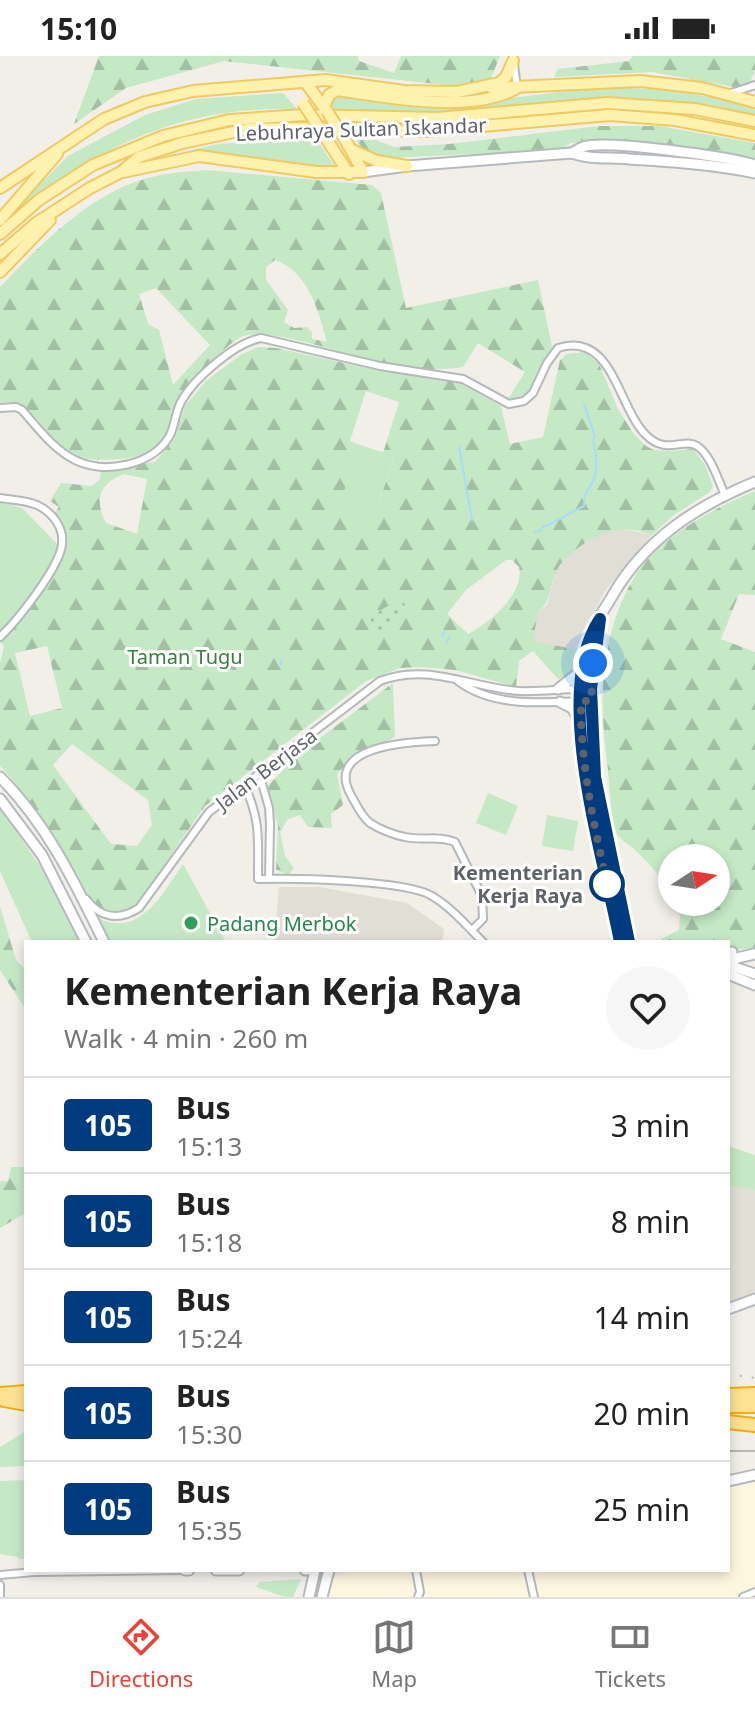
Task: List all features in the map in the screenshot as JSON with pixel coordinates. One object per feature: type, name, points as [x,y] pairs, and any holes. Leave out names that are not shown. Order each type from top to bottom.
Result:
[{"type":"highway","points":[[1,1398],[24,1392]]},
{"type":"highway","points":[[730,1395],[755,1394]]},
{"type":"highway","points":[[1,1398],[24,1402]]},
{"type":"highway","points":[[730,1406],[755,1406]]},
{"type":"highway","points":[[730,1421],[755,1422]]},
{"type":"main road","points":[[481,89],[499,83],[509,71],[513,58]]},
{"type":"main road","points":[[0,188],[104,119],[145,102],[236,85],[334,81],[430,92],[640,81],[687,85],[755,102]]},
{"type":"main road","points":[[121,172],[199,156],[316,172],[363,172],[326,109],[306,83]]},
{"type":"main road","points":[[291,84],[349,174]]},
{"type":"main road","points":[[326,109],[329,95],[337,90],[429,102],[502,96],[517,88]]},
{"type":"main road","name":"Lebuhraya Sultan Iskandar","points":[[0,234],[39,200],[93,165],[163,136],[229,120],[303,115],[438,118],[607,103],[695,109],[755,121]]},
{"type":"main road","name":"Lebuhraya Sultan Iskandar","points":[[0,254],[23,233],[90,188],[121,172],[139,157],[229,133],[265,128],[424,131],[610,115],[675,120],[755,135]]},
{"type":"main road","points":[[0,220],[69,140]]},
{"type":"main road","points":[[350,147],[377,161],[407,166]]},
{"type":"main road","points":[[0,272],[60,209]]},
{"type":"street","points":[[513,58],[517,88]]},
{"type":"street","points":[[728,94],[755,85]]},
{"type":"street","points":[[572,153],[583,146],[629,147],[696,154],[755,165]]},
{"type":"street","points":[[363,172],[572,153],[584,158],[693,164],[755,173]]},
{"type":"street","points":[[0,408],[16,407],[22,410],[74,460],[85,464],[120,465],[153,456],[170,435],[181,402],[190,390],[222,359],[249,341],[261,338],[367,364],[448,375],[463,379],[509,404],[524,401],[533,393],[558,348],[576,345],[599,355],[607,365],[635,420],[652,441],[668,447],[697,446],[725,495]]},
{"type":"street","points":[[586,689],[582,670],[589,635],[624,576],[677,522],[755,482]]},
{"type":"street","points":[[0,498],[38,505],[59,525],[62,544],[54,565],[39,589],[0,637]]},
{"type":"street","points":[[600,619],[586,701],[595,777],[624,939]]},
{"type":"street","points":[[558,689],[582,670]]},
{"type":"street","name":"Jalan Berjasa","points":[[75,883],[98,913],[115,917],[133,912],[145,903],[209,812],[380,681],[400,674],[420,673],[517,691],[586,689]]},
{"type":"street","name":"Jalan Berjasa","points":[[458,681],[469,689],[516,702],[586,701]]},
{"type":"street","points":[[581,726],[586,701]]},
{"type":"street","points":[[560,702],[579,715],[586,778],[624,939]]},
{"type":"street","points":[[435,741],[407,742],[364,754],[350,763],[347,789],[363,816],[371,823],[405,837],[455,842],[482,896],[483,919],[472,930]]},
{"type":"street","points":[[269,878],[269,808],[261,778],[274,763]]},
{"type":"street","points":[[0,777],[40,823],[103,940]]},
{"type":"street","points":[[263,790],[253,783],[246,783],[259,826],[258,879],[346,881],[419,889],[432,895],[481,940]]},
{"type":"street","points":[[0,799],[42,855],[85,940]]},
{"type":"street","points":[[258,864],[269,878]]},
{"type":"street","points":[[730,952],[755,956]]},
{"type":"street","points":[[730,963],[737,958],[755,956]]},
{"type":"street","points":[[730,966],[755,973],[755,956]]},
{"type":"street","points":[[730,975],[755,985]]},
{"type":"street","points":[[730,1308],[755,1299]]},
{"type":"street","points":[[730,1481],[755,1475]]},
{"type":"street","points":[[0,1597],[4,1575],[34,1572]]},
{"type":"street","points":[[309,1597],[315,1572]]},
{"type":"street","points":[[322,1597],[328,1572]]},
{"type":"street","points":[[416,1572],[418,1597]]},
{"type":"street","points":[[528,1572],[534,1597]]},
{"type":"street","points":[[743,1597],[755,1592]]},
{"type":"shaded area","points":[[619,528],[652,535],[605,591],[590,620],[580,650],[533,641],[538,612],[547,605],[556,570],[567,556],[599,534]]},
{"type":"shaded area","points":[[279,887],[319,887],[407,903],[444,929],[442,940],[274,940]]},
{"type":"shaded area","points":[[730,1186],[755,1190],[755,1293],[730,1305]]},
{"type":"shaded area","points":[[755,1478],[755,1597],[325,1597],[333,1577],[354,1572],[730,1572],[730,1484]]},
{"type":"green space","points":[[99,56],[358,56],[359,61],[394,73],[401,56],[500,56],[491,78],[455,86],[224,61],[126,88],[74,124]]},
{"type":"green space","points":[[633,56],[755,56],[755,71],[750,82],[734,87],[652,72],[554,77],[558,69],[629,61]]},
{"type":"green space","points":[[586,89],[671,90],[755,105],[755,115],[715,106],[627,99],[587,99],[443,114],[336,111],[331,104],[340,94],[477,102]]},
{"type":"green space","points":[[283,93],[297,109],[248,110],[209,116],[147,134],[89,161],[35,197],[10,218],[8,216],[68,156],[145,115],[196,99]]},
{"type":"green space","points":[[599,126],[659,126],[755,143],[755,162],[607,142],[571,143],[561,150],[387,158],[370,152],[356,140],[376,140],[394,147],[449,144]]},
{"type":"green space","points":[[315,137],[336,168],[187,151],[218,144]]},
{"type":"green space","points":[[206,170],[372,185],[381,193],[406,308],[538,280],[552,347],[527,394],[508,399],[525,372],[478,343],[463,367],[432,369],[378,362],[288,338],[253,334],[235,341],[188,386],[177,401],[170,428],[162,442],[132,457],[88,459],[71,454],[30,412],[11,402],[0,403],[0,287],[51,236],[90,205],[111,193],[156,176]],"holes":[[[275,260],[286,265],[304,283],[316,306],[327,342],[312,339],[312,332],[307,327],[294,328],[284,322],[288,310],[266,280],[266,267]],[[156,288],[210,345],[173,385],[159,330],[148,324],[139,294]]]},
{"type":"green space","name":"Taman Tugu","points":[[258,347],[276,348],[376,370],[456,381],[501,406],[510,444],[543,437],[560,360],[567,354],[585,352],[599,364],[618,409],[633,433],[654,450],[693,449],[705,465],[713,486],[710,492],[674,515],[652,535],[632,530],[607,532],[581,546],[560,564],[549,597],[538,612],[533,641],[580,650],[570,674],[558,679],[533,651],[519,661],[516,687],[455,670],[421,667],[400,668],[366,681],[205,806],[138,903],[126,910],[109,911],[92,902],[38,815],[0,766],[0,664],[4,646],[0,642],[37,597],[61,559],[66,543],[65,534],[55,513],[59,507],[50,501],[61,483],[92,486],[100,479],[101,470],[155,462],[174,439],[185,406],[206,381],[242,354]],"holes":[[[366,391],[399,402],[383,453],[394,457],[374,518],[339,506],[360,445],[350,441]],[[124,474],[147,479],[137,534],[106,523],[102,515],[101,494]],[[506,560],[512,560],[519,567],[517,587],[511,597],[486,623],[468,634],[447,614],[466,590]],[[47,646],[62,708],[30,716],[15,653]],[[72,744],[148,800],[152,825],[137,846],[111,844],[53,765]]]},
{"type":"green space","points":[[360,445],[394,456],[374,518],[339,506]]},
{"type":"green space","points":[[755,491],[755,595],[739,594],[721,639],[755,652],[755,949],[730,949],[730,940],[661,940],[679,930],[680,916],[730,916],[730,844],[658,844],[658,876],[617,834],[612,810],[603,713],[609,640],[625,595],[637,573],[660,547],[690,524]]},
{"type":"green space","points":[[0,502],[22,508],[59,546],[34,593],[0,634]]},
{"type":"green space","points":[[401,598],[410,614],[377,632],[369,617]]},
{"type":"green space","points":[[393,683],[395,737],[353,757],[337,774],[343,805],[331,814],[332,828],[308,827],[300,815],[288,819],[280,832],[285,856],[294,868],[288,875],[276,870],[278,826],[267,787],[295,757]]},
{"type":"green space","points":[[488,793],[518,806],[506,835],[476,823]]},
{"type":"green space","points":[[0,807],[43,871],[78,940],[31,940],[0,871]]},
{"type":"green space","points":[[547,815],[578,821],[573,851],[542,846]]},
{"type":"green space","points":[[183,864],[225,940],[109,940],[98,918],[113,923],[126,922],[138,918],[158,899]]},
{"type":"green space","points":[[0,906],[16,960],[24,968],[24,1007],[0,970]]},
{"type":"green space","points":[[730,1147],[755,1155],[755,1190],[730,1186]]},
{"type":"green space","points":[[11,1167],[24,1167],[24,1214],[0,1228],[0,1181],[8,1181]]},
{"type":"green space","points":[[24,1432],[24,1466],[0,1467],[0,1447]]},
{"type":"green space","points":[[24,1480],[24,1559],[0,1554],[0,1481]]},
{"type":"green space","points":[[301,1579],[293,1597],[256,1587],[260,1582]]},
{"type":"pier","points":[[189,1572],[216,1572],[208,1591],[184,1585]]},
{"type":"waterway","points":[[546,526],[584,506],[585,495],[595,476],[595,436],[584,404]]},
{"type":"waterway","points":[[459,447],[472,520]]},
{"type":"waterway","points":[[535,532],[544,526]]},
{"type":"waterway","points":[[443,636],[444,632]]},
{"type":"waterway","points":[[447,642],[449,638]]},
{"type":"waterway","points":[[281,660],[281,665]]},
{"type":"tram line","points":[[730,1451],[755,1451]]},
{"type":"tram line","points":[[316,1597],[322,1572]]},
{"type":"railway","points":[[730,1374],[755,1378]]},
{"type":"bus line","name":"105","points":[[620,940],[597,842],[581,726],[582,670],[589,635],[600,619],[591,689],[595,777],[629,940]]},
{"type":"place","name":"Kementerian Kerja Raya","points":[[607,884]]},
{"type":"place","name":"Padang Merbok","points":[[191,923]]},
{"type":"route","points":[[593,663],[591,701],[581,701],[581,726],[586,778],[607,884]]}]
